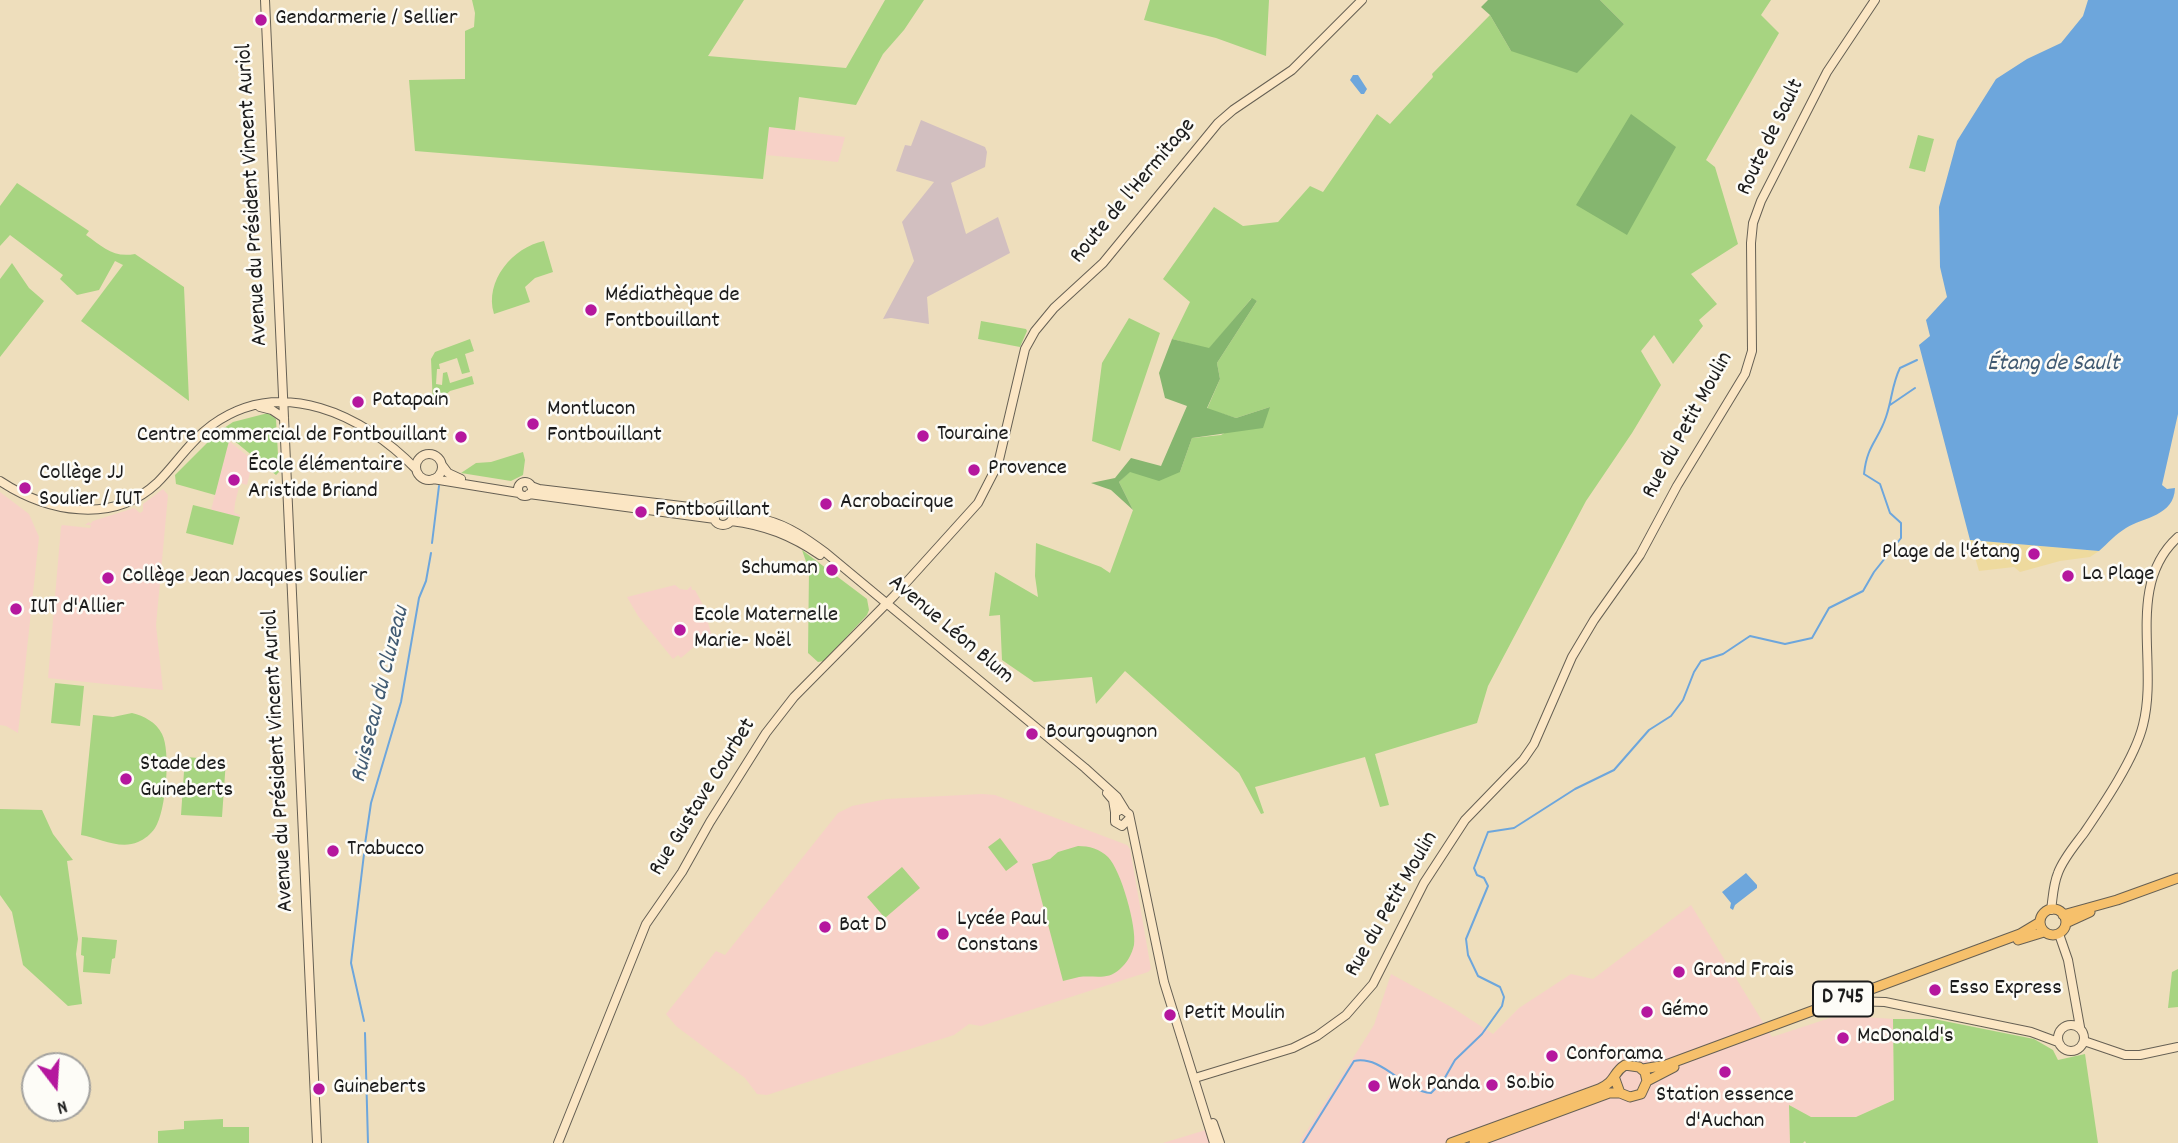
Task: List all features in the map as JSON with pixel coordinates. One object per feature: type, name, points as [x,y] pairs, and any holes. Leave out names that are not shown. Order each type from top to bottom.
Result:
[{"type":"main road","name":"Avenue du Président Vincent Auriol","points":[[265,0],[317,1143]]},
{"type":"main road","name":"Route de l'Hermitage","points":[[960,524],[992,481],[1026,349],[1043,320],[1103,264],[1218,123],[1292,70],[1362,0]]},
{"type":"main road","name":"Route de Sault","points":[[1752,351],[1751,243],[1753,223],[1760,201],[1827,72],[1875,0]]},
{"type":"main road","name":"Rue du Petit Moulin","points":[[1195,1078],[1302,1044],[1346,1015],[1373,984],[1409,910],[1465,820],[1523,760],[1534,744],[1573,657],[1594,620],[1646,545],[1677,486],[1740,382],[1752,351]]},
{"type":"main road","name":"Avenue Léon Blum","points":[[0,481],[33,500],[55,507],[93,510],[116,506],[135,498],[156,483],[199,436],[214,424],[247,409],[283,403],[318,405],[338,413],[373,433],[407,459],[423,478],[519,489]]},
{"type":"main road","points":[[247,409],[267,408],[284,418]]},
{"type":"main road","name":"Avenue Léon Blum","points":[[407,459],[420,458],[427,454],[435,455],[448,473],[460,478],[519,489]]},
{"type":"main road","points":[[416,469],[420,458]]},
{"type":"main road","points":[[433,480],[440,474],[442,465]]},
{"type":"main road","name":"Avenue Léon Blum","points":[[519,489],[524,481],[530,490],[539,489],[715,514],[724,524],[732,516]]},
{"type":"main road","name":"Avenue Léon Blum","points":[[715,514],[724,505],[732,516],[799,541],[885,605],[1117,797],[1125,810],[1126,822],[1137,845],[1161,969],[1198,1089],[1220,1143]]},
{"type":"main road","name":"Rue Gustave Courbet","points":[[558,1143],[646,924],[682,872],[766,733],[794,697],[960,524]]},
{"type":"main road","points":[[2051,910],[2060,868],[2109,793],[2141,733],[2147,695],[2149,587],[2161,555],[2178,537]]},
{"type":"main road","name":"Avenue Léon Blum","points":[[885,605],[1110,795],[1115,822],[1126,822]]},
{"type":"main road","points":[[1115,812],[1125,810]]},
{"type":"main road","points":[[1849,1001],[1885,1002],[2031,1032],[2059,1042],[2066,1050],[2074,1051],[2080,1048],[2084,1041],[2084,1032],[2080,1027],[2068,960],[2059,934],[2065,919],[2178,878]]},
{"type":"main road","points":[[2059,934],[2044,932],[2040,922],[2042,915],[2051,910],[2058,911],[2065,919]]},
{"type":"main road","name":"D 745","points":[[1643,1069],[1666,1065],[2020,934],[2040,922]]},
{"type":"main road","name":"D 745","points":[[1647,1081],[1663,1072],[1849,1001],[2044,932]]},
{"type":"main road","points":[[2059,1042],[2060,1030],[2066,1025],[2072,1008],[2073,996]]},
{"type":"main road","points":[[2066,1025],[2080,1027]]},
{"type":"main road","points":[[2084,1041],[2125,1055],[2140,1055],[2178,1047]]},
{"type":"main road","points":[[1451,1143],[1599,1089],[1615,1079],[1619,1069],[1625,1065],[1636,1065],[1643,1069],[1647,1081],[1644,1090],[1636,1096],[1609,1093],[1474,1143]]},
{"type":"main road","points":[[1615,1079],[1620,1093]]},
{"type":"main road","name":"Avenue Léon Blum","points":[[1198,1089],[1214,1143]]},
{"type":"shaded area","points":[[921,120],[985,147],[985,167],[951,183],[966,234],[998,217],[1010,253],[927,297],[929,324],[883,319],[914,261],[902,222],[934,182],[896,171],[905,145],[911,146]]},
{"type":"shaded area","points":[[769,127],[845,137],[838,162],[766,155]]},
{"type":"shaded area","name":"École élémentaire Aristide Briand","points":[[229,441],[249,457],[252,464],[247,485],[240,483],[235,503],[234,513],[240,517],[211,510]]},
{"type":"shaded area","name":"Collège Jean Jacques Soulier","points":[[163,489],[168,495],[156,625],[163,690],[48,678],[62,525],[90,528],[91,525],[85,525],[89,522],[90,524],[134,508],[140,513],[143,511],[143,504]]},
{"type":"shaded area","name":"IUT d'Allier","points":[[0,492],[29,514],[39,537],[18,733],[0,725]]},
{"type":"shaded area","name":"Ecole Maternelle Marie- Noël","points":[[675,585],[687,590],[691,586],[692,590],[695,590],[703,605],[714,644],[695,646],[681,658],[678,655],[673,659],[638,616],[627,597]]},
{"type":"shaded area","name":"Lycée Paul Constans","points":[[995,795],[1127,845],[1130,849],[1151,969],[1148,972],[981,1026],[969,1024],[954,1035],[767,1095],[757,1094],[745,1078],[676,1026],[666,1014],[716,951],[725,955],[838,813],[852,806],[887,799]]},
{"type":"shaded area","points":[[1691,905],[1772,1037],[1839,1015],[1893,1019],[1894,1100],[1856,1117],[1811,1117],[1789,1105],[1790,1143],[1299,1143],[1374,1025],[1391,974],[1453,1008],[1493,1034],[1519,1008],[1571,974],[1593,979]]},
{"type":"shaded area","points":[[1209,1129],[1214,1143],[1163,1143]]},
{"type":"green space","points":[[472,0],[744,0],[708,56],[846,68],[885,0],[924,0],[904,30],[883,54],[856,105],[799,97],[795,130],[769,127],[763,179],[415,151],[409,80],[465,79],[465,31],[474,27]]},
{"type":"green space","points":[[1150,0],[1269,0],[1266,56],[1216,38],[1144,20]]},
{"type":"green space","points":[[1488,0],[1600,0],[1624,24],[1577,73],[1511,51],[1490,15],[1481,7]]},
{"type":"green space","points":[[1600,0],[1771,0],[1761,15],[1779,33],[1706,160],[1715,167],[1738,244],[1691,274],[1717,304],[1699,320],[1703,326],[1673,364],[1654,335],[1641,351],[1661,385],[1586,501],[1488,686],[1477,723],[1375,754],[1389,805],[1380,807],[1365,757],[1255,787],[1264,813],[1261,814],[1239,773],[1125,671],[1096,704],[1092,677],[1034,682],[1002,660],[1000,615],[989,616],[995,572],[1038,597],[1035,576],[1036,543],[1101,567],[1110,573],[1133,510],[1119,482],[1130,471],[1180,472],[1192,438],[1221,435],[1270,407],[1236,418],[1207,409],[1220,379],[1217,363],[1257,301],[1251,299],[1209,349],[1172,339],[1190,302],[1163,279],[1214,207],[1243,226],[1278,222],[1310,186],[1323,192],[1377,114],[1390,124],[1433,77],[1432,74],[1490,15],[1511,51],[1624,24]]},
{"type":"green space","points":[[1631,114],[1676,147],[1627,235],[1576,205]]},
{"type":"green space","points":[[1918,135],[1934,139],[1925,172],[1909,168]]},
{"type":"green space","points":[[17,183],[89,231],[86,235],[103,247],[114,253],[135,254],[184,287],[189,401],[81,321],[123,265],[115,261],[99,290],[77,295],[60,279],[63,275],[10,235],[0,246],[0,206]]},
{"type":"green space","points":[[544,241],[553,272],[535,278],[525,287],[530,302],[494,314],[493,290],[504,267],[522,250]]},
{"type":"green space","points":[[12,263],[29,288],[44,301],[0,357],[0,279]]},
{"type":"green space","points":[[1252,298],[1257,301],[1217,363],[1220,379],[1207,408],[1236,418],[1270,407],[1263,428],[1192,438],[1180,472],[1159,481],[1130,472],[1119,482],[1133,510],[1111,490],[1091,483],[1115,478],[1131,458],[1161,466],[1187,406],[1165,398],[1159,373],[1172,339],[1209,348]]},
{"type":"green space","points":[[1129,318],[1160,333],[1120,451],[1092,441],[1102,363]]},
{"type":"green space","points":[[981,321],[1027,331],[1020,347],[978,339]]},
{"type":"green space","points":[[470,339],[474,351],[465,354],[470,372],[462,374],[457,358],[439,364],[436,384],[442,385],[443,373],[447,372],[450,383],[472,376],[474,384],[450,391],[433,406],[431,359],[435,352]]},
{"type":"green space","points":[[268,413],[276,419],[279,472],[276,475],[221,430],[233,422]]},
{"type":"green space","points":[[218,432],[229,441],[215,495],[176,484],[175,475]]},
{"type":"green space","points":[[523,452],[523,475],[511,481],[461,473],[476,463],[491,462]]},
{"type":"green space","points":[[193,505],[240,517],[233,545],[186,533]]},
{"type":"green space","points":[[802,550],[867,599],[867,615],[824,661],[818,662],[808,653],[809,570]]},
{"type":"green space","points":[[55,683],[84,686],[80,726],[51,723]]},
{"type":"green space","points":[[132,713],[153,723],[162,734],[165,742],[166,781],[162,809],[155,828],[141,841],[124,845],[81,835],[93,715],[113,717]]},
{"type":"green space","points":[[185,757],[226,760],[222,817],[181,815]]},
{"type":"green space","points":[[0,809],[42,810],[53,834],[73,860],[67,861],[78,939],[76,954],[82,1004],[68,1006],[23,965],[12,912],[0,895]]},
{"type":"green space","points":[[1000,838],[1018,862],[1006,871],[988,847]]},
{"type":"green space","points":[[1078,846],[1098,850],[1113,864],[1131,913],[1134,945],[1123,967],[1115,973],[1063,981],[1032,864]]},
{"type":"green space","points":[[902,867],[920,888],[885,918],[867,897]]},
{"type":"green space","points":[[82,937],[117,940],[110,974],[83,972]]},
{"type":"green space","points":[[2178,969],[2178,1007],[2168,1008],[2172,972]]},
{"type":"green space","points":[[1893,1019],[1934,1019],[2034,1039],[2053,1050],[2058,1060],[2085,1054],[2098,1143],[1790,1143],[1789,1105],[1811,1117],[1856,1117],[1894,1100]]},
{"type":"green space","points":[[223,1119],[223,1127],[249,1127],[249,1143],[158,1143],[158,1131],[184,1129],[184,1121]]},
{"type":"sand","name":"Plage de l'étang","points":[[1970,540],[2099,551],[2090,557],[2060,561],[2020,572],[2014,567],[1979,571]]},
{"type":"water","name":"Étang de Sault","points":[[2088,0],[2178,0],[2178,414],[2162,485],[2167,489],[2175,488],[2169,505],[2164,510],[2126,528],[2099,551],[1970,540],[1919,345],[1930,336],[1926,320],[1947,297],[1940,267],[1939,207],[1957,141],[1996,79],[2027,59],[2061,43],[2083,16]]},
{"type":"water","points":[[1353,75],[1358,75],[1367,89],[1364,94],[1361,94],[1350,80]]},
{"type":"water","points":[[1746,873],[1757,888],[1735,905],[1733,910],[1722,892]]},
{"type":"waterway","points":[[1303,1143],[1354,1061],[1374,1063],[1411,1086],[1431,1093],[1443,1081],[1455,1060],[1482,1034],[1502,1006],[1504,997],[1500,987],[1478,976],[1468,955],[1466,939],[1488,886],[1474,868],[1488,832],[1514,828],[1575,789],[1614,770],[1649,730],[1671,716],[1683,700],[1701,661],[1723,654],[1750,636],[1785,644],[1812,638],[1829,608],[1863,591],[1874,572],[1901,538],[1901,523],[1890,513],[1880,484],[1864,474],[1865,464],[1886,417],[1900,368],[1917,360]]},
{"type":"waterway","points":[[1890,405],[1915,388]]},
{"type":"waterway","name":"Ruisseau du Cluzeau","points":[[432,543],[439,486]]},
{"type":"waterway","name":"Ruisseau du Cluzeau","points":[[365,844],[371,803],[401,702],[419,598],[426,581],[431,553]]},
{"type":"waterway","name":"Ruisseau du Cluzeau","points":[[364,854],[351,963],[364,1021]]},
{"type":"waterway","name":"Ruisseau du Cluzeau","points":[[365,1033],[368,1143]]},
{"type":"place","name":"Gendarmerie / Sellier","points":[[261,20]]},
{"type":"place","name":"Médiathèque de Fontbouillant","points":[[591,310]]},
{"type":"place","name":"Patapain","points":[[358,402]]},
{"type":"place","name":"Montlucon Fontbouillant","points":[[533,424]]},
{"type":"place","name":"Touraine","points":[[923,436]]},
{"type":"place","name":"Centre commercial de Fontbouillant","points":[[461,437]]},
{"type":"place","name":"Provence","points":[[974,470]]},
{"type":"place","name":"École élémentaire Aristide Briand","points":[[234,480]]},
{"type":"place","name":"Collège JJ Soulier / IUT","points":[[25,488]]},
{"type":"place","name":"Acrobacirque","points":[[826,504]]},
{"type":"place","name":"Fontbouillant","points":[[641,512]]},
{"type":"place","name":"Plage de l'étang","points":[[2034,554]]},
{"type":"place","name":"Schuman","points":[[832,570]]},
{"type":"place","name":"La Plage","points":[[2068,576]]},
{"type":"place","name":"Collège Jean Jacques Soulier","points":[[108,578]]},
{"type":"place","name":"IUT d'Allier","points":[[16,609]]},
{"type":"place","name":"Ecole Maternelle Marie- Noël","points":[[680,630]]},
{"type":"place","name":"Bourgougnon","points":[[1032,734]]},
{"type":"place","name":"Stade des Guineberts","points":[[126,779]]},
{"type":"place","name":"Trabucco","points":[[333,851]]},
{"type":"place","name":"Bat D","points":[[825,927]]},
{"type":"place","name":"Lycée Paul Constans","points":[[943,934]]},
{"type":"place","name":"Grand Frais","points":[[1679,972]]},
{"type":"place","name":"Esso Express","points":[[1935,990]]},
{"type":"place","name":"Gémo","points":[[1647,1012]]},
{"type":"place","name":"Petit Moulin","points":[[1170,1015]]},
{"type":"place","name":"McDonald's","points":[[1843,1038]]},
{"type":"place","name":"Conforama","points":[[1552,1056]]},
{"type":"place","name":"Station essence d'Auchan","points":[[1725,1072]]},
{"type":"place","name":"So.bio","points":[[1492,1085]]},
{"type":"place","name":"Wok Panda","points":[[1374,1086]]},
{"type":"place","name":"Guineberts","points":[[319,1089]]}]
